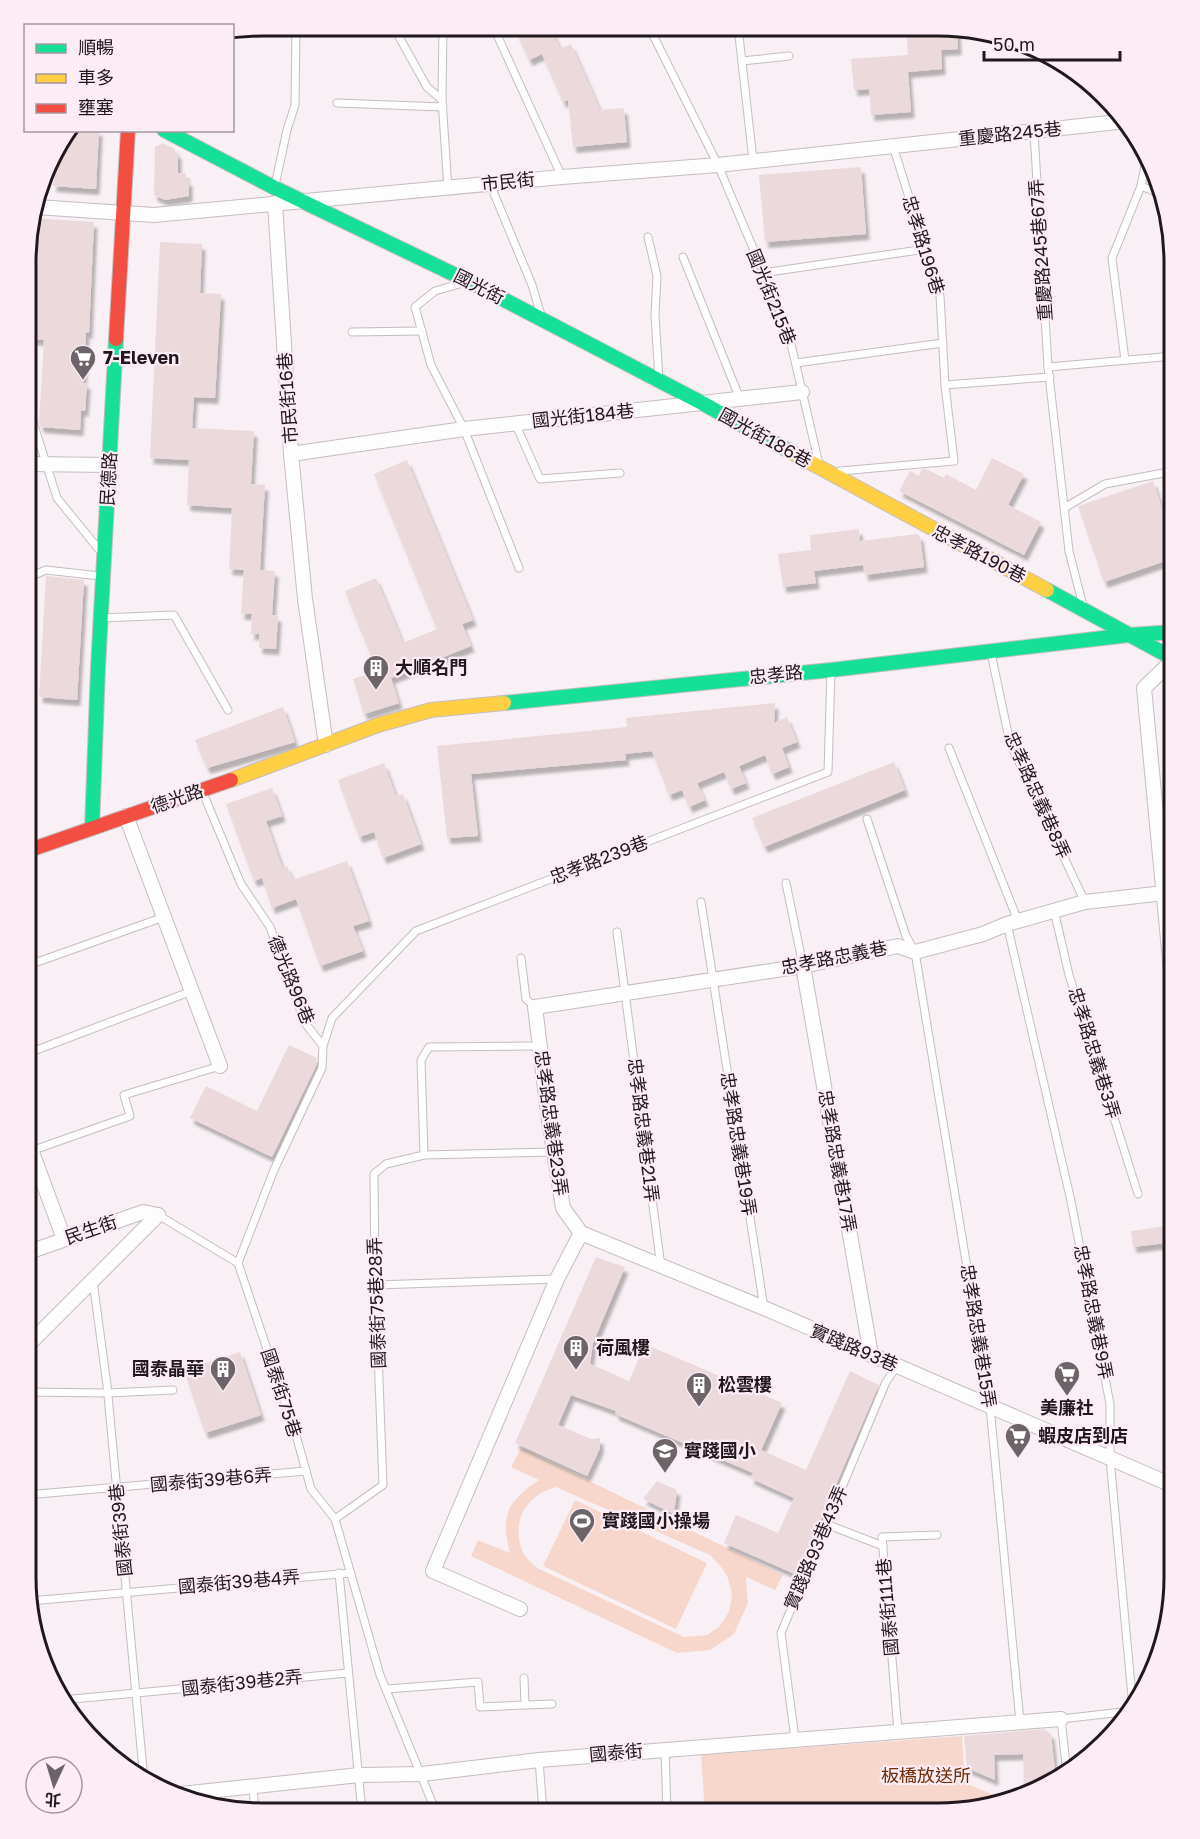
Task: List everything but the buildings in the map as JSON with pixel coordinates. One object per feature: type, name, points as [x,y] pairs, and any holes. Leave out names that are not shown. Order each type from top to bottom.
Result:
[{"type":"street","name":"重慶路245巷","points":[[893,146],[1116,122]]},
{"type":"street","name":"民德路","points":[[92,828],[104,556],[128,132]]},
{"type":"street","name":"國光街","points":[[168,132],[275,188],[468,281],[702,403]]},
{"type":"street","name":"市民街","points":[[43,208],[154,215],[562,177],[718,165],[893,146]]},
{"type":"street","name":"市民街16巷","points":[[275,204],[291,454],[464,429]]},
{"type":"street","points":[[702,403],[802,392]]},
{"type":"street","name":"國光街184巷","points":[[464,429],[702,403]]},
{"type":"street","name":"國光街186巷","points":[[702,403],[824,470]]},
{"type":"street","points":[[291,454],[305,599],[326,745]]},
{"type":"street","points":[[36,464],[110,465]]},
{"type":"street","name":"忠孝路190巷","points":[[824,470],[1085,615],[1164,654]]},
{"type":"street","name":"忠孝路","points":[[378,725],[430,710],[831,670],[991,651],[1089,635],[1164,633]]},
{"type":"street","points":[[1164,669],[1144,688],[1164,893]]},
{"type":"street","name":"德光路","points":[[36,848],[378,725]]},
{"type":"street","points":[[126,816],[220,1066]]},
{"type":"street","name":"忠孝路忠義巷","points":[[535,1007],[803,966],[898,946],[915,952],[983,934],[1012,922],[1084,902],[1164,893]]},
{"type":"street","name":"忠孝路忠義巷17弄","points":[[803,966],[871,1355]]},
{"type":"street","name":"忠孝路忠義巷23弄","points":[[535,1007],[553,1152],[563,1208],[581,1233]]},
{"type":"street","points":[[36,1169],[64,1239]]},
{"type":"street","name":"民生街","points":[[36,1249],[142,1212],[158,1215]]},
{"type":"street","points":[[36,1337],[158,1215]]},
{"type":"street","points":[[520,1609],[433,1571],[556,1279],[581,1233]]},
{"type":"street","name":"實踐路93巷","points":[[581,1233],[764,1308],[1164,1482]]},
{"type":"street","name":"國泰街","points":[[195,1793],[358,1775],[422,1773],[665,1749],[1061,1719]]},
{"type":"lane","points":[[275,188],[287,130],[295,105],[296,36]]},
{"type":"lane","points":[[399,36],[427,87],[442,103]]},
{"type":"lane","points":[[443,36],[442,103],[448,189]]},
{"type":"lane","points":[[498,36],[562,177]]},
{"type":"lane","name":"國光街215巷","points":[[654,36],[718,165],[788,331],[824,470]]},
{"type":"lane","points":[[739,36],[753,160]]},
{"type":"lane","points":[[742,61],[789,56]]},
{"type":"lane","points":[[337,103],[442,103]]},
{"type":"lane","name":"重慶路245巷67弄","points":[[1034,132],[1048,368]]},
{"type":"lane","name":"忠孝路196巷","points":[[824,470],[954,461],[945,385],[940,296],[893,146]]},
{"type":"lane","points":[[1125,360],[1112,258],[1141,186],[1144,169]]},
{"type":"lane","points":[[490,184],[532,285],[543,321]]},
{"type":"lane","points":[[1141,186],[1152,191]]},
{"type":"lane","points":[[648,237],[657,276],[655,315],[659,382]]},
{"type":"lane","points":[[762,273],[926,249]]},
{"type":"lane","points":[[683,257],[740,399]]},
{"type":"lane","points":[[468,281],[435,291],[415,307],[431,365],[464,429],[519,568]]},
{"type":"lane","points":[[352,332],[422,331]]},
{"type":"lane","points":[[796,363],[943,343]]},
{"type":"lane","points":[[1085,615],[1069,550],[1066,507],[1048,368],[1164,357]]},
{"type":"lane","points":[[945,385],[1050,377]]},
{"type":"lane","points":[[515,423],[540,479],[620,473]]},
{"type":"lane","points":[[36,434],[57,498],[104,556]]},
{"type":"lane","points":[[1066,507],[1105,484],[1164,473]]},
{"type":"lane","points":[[36,574],[46,570],[103,576]]},
{"type":"lane","points":[[101,618],[174,615],[228,710]]},
{"type":"lane","name":"忠孝路忠義巷8弄","points":[[991,651],[1010,743],[1084,902]]},
{"type":"lane","name":"忠孝路239巷","points":[[323,1046],[332,1018],[416,931],[828,772],[831,670]]},
{"type":"lane","name":"忠孝路忠義巷9弄","points":[[950,748],[1012,922],[1071,1201],[1110,1404],[1110,1459],[1131,1695]]},
{"type":"lane","name":"德光路96巷","points":[[202,790],[241,884],[270,927],[306,1023],[323,1046],[322,1068],[274,1170],[238,1263]]},
{"type":"lane","name":"忠孝路忠義巷15弄","points":[[867,819],[906,936],[915,952],[990,1407],[1020,1722]]},
{"type":"lane","points":[[786,883],[803,966]]},
{"type":"lane","name":"忠孝路忠義巷19弄","points":[[701,902],[764,1308]]},
{"type":"lane","name":"忠孝路忠義巷3弄","points":[[1054,910],[1070,975],[1138,1194]]},
{"type":"lane","points":[[36,962],[164,917]]},
{"type":"lane","name":"忠孝路忠義巷21弄","points":[[617,932],[661,1267]]},
{"type":"lane","points":[[521,958],[526,999],[535,1007]]},
{"type":"lane","points":[[36,1050],[192,991]]},
{"type":"lane","points":[[423,1155],[421,1060],[429,1047],[541,1046]]},
{"type":"lane","points":[[36,1149],[130,1116],[124,1095],[220,1066]]},
{"type":"lane","name":"國泰街75巷28弄","points":[[335,1519],[383,1485],[376,1285],[375,1174],[386,1164],[423,1155],[553,1152]]},
{"type":"lane","points":[[158,1215],[238,1263]]},
{"type":"lane","name":"國泰街75巷","points":[[238,1263],[311,1489],[335,1519],[381,1675],[433,1803]]},
{"type":"lane","points":[[376,1285],[556,1279]]},
{"type":"lane","name":"國泰街39巷","points":[[93,1281],[117,1488],[143,1769]]},
{"type":"lane","name":"實踐路93巷43弄","points":[[795,1739],[781,1632],[886,1382],[897,1366]]},
{"type":"lane","points":[[36,1392],[107,1393],[173,1390]]},
{"type":"lane","name":"國泰街39巷6弄","points":[[36,1494],[306,1471]]},
{"type":"lane","points":[[826,1524],[883,1546]]},
{"type":"lane","name":"國泰街111巷","points":[[898,1731],[882,1537],[937,1535]]},
{"type":"lane","points":[[339,1573],[361,1803]]},
{"type":"lane","name":"國泰街39巷4弄","points":[[37,1600],[351,1573]]},
{"type":"lane","name":"國泰街39巷2弄","points":[[72,1699],[348,1673]]},
{"type":"lane","points":[[524,1678],[525,1705]]},
{"type":"lane","points":[[387,1689],[478,1682],[480,1707],[552,1704]]},
{"type":"lane","points":[[1066,1764],[1061,1719],[1120,1711]]},
{"type":"lane","points":[[665,1749],[667,1803]]},
{"type":"lane","points":[[539,1760],[542,1803]]},
{"type":"lane","points":[[253,1787],[254,1803]]},
{"type":"green space","points":[[521,1448],[783,1575],[775,1590],[746,1577],[748,1603],[734,1634],[710,1650],[677,1653],[471,1556],[478,1540],[510,1553],[506,1529],[509,1510],[520,1495],[539,1480],[511,1467]],"holes":[[[556,1487],[710,1555],[728,1578],[732,1595],[729,1612],[719,1627],[707,1635],[684,1637],[537,1568],[523,1552],[519,1539],[520,1519],[524,1510],[537,1496]]]},
{"type":"green space","points":[[575,1500],[707,1563],[676,1629],[543,1566]]},
{"type":"green space","name":"板橋放送所","points":[[962,1736],[965,1783],[995,1795],[953,1803],[704,1803],[701,1755]]},
{"type":"traffic: fast","points":[[168,132],[275,188],[474,284],[791,452]]},
{"type":"traffic: fast","points":[[92,828],[98,668],[116,339]]},
{"type":"traffic: fast","points":[[1047,590],[1164,654]]},
{"type":"traffic: fast","points":[[504,703],[831,670],[1164,633]]},
{"type":"traffic: slow","points":[[791,452],[1047,590]]},
{"type":"traffic: slow","points":[[231,780],[378,725],[431,710],[504,703]]},
{"type":"traffic: jam","points":[[116,339],[128,132]]},
{"type":"traffic: jam","points":[[36,848],[231,780]]},
{"type":"place","name":"7-Eleven","points":[[83,381]]},
{"type":"place","name":"大順名門","points":[[376,691]]},
{"type":"place","name":"荷風樓","points":[[576,1371]]},
{"type":"place","name":"國泰晶華","points":[[223,1392]]},
{"type":"place","name":"美廉社","points":[[1067,1397]]},
{"type":"place","name":"松雲樓","points":[[699,1408]]},
{"type":"place","name":"蝦皮店到店","points":[[1018,1459]]},
{"type":"place","name":"實踐國小","points":[[665,1474]]},
{"type":"place","name":"實踐國小操場","points":[[582,1544]]}]
